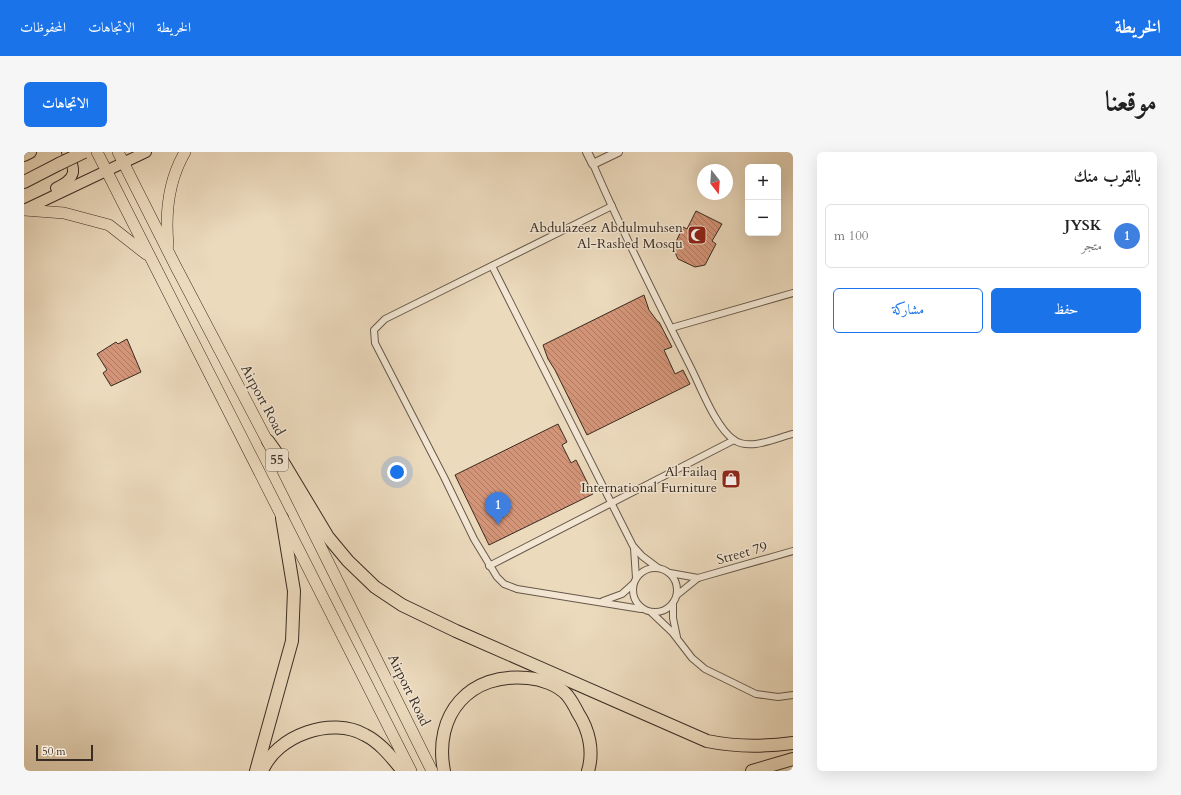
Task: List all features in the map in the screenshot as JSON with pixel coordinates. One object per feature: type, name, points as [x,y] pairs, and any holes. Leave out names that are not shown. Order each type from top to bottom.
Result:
[{"type":"highway","points":[[24,155],[30,152]]},
{"type":"highway","points":[[24,182],[84,152]]},
{"type":"highway","name":"55","points":[[96,152],[411,771]]},
{"type":"highway","name":"Airport Road","points":[[118,152],[268,441],[432,771]]},
{"type":"highway","points":[[169,252],[166,220],[169,191],[178,164],[185,152]]},
{"type":"highway","points":[[24,210],[64,213],[109,226],[149,256]]},
{"type":"highway","points":[[268,441],[283,462],[328,537],[348,561],[375,587],[402,605],[456,631],[707,741],[741,747],[793,743]]},
{"type":"highway","points":[[256,771],[292,641],[294,591],[282,518]]},
{"type":"highway","points":[[444,771],[442,744],[445,724],[455,708],[468,692],[498,678],[517,677],[535,679],[552,684],[566,694],[586,725],[590,747],[588,771]]},
{"type":"highway","points":[[262,771],[274,754],[288,742],[302,734],[318,729],[334,728],[348,728],[365,734],[381,746],[403,771]]},
{"type":"highway","points":[[752,771],[793,759]]},
{"type":"main road","points":[[24,204],[69,181],[73,169],[67,152]]},
{"type":"main road","points":[[24,210],[124,164],[146,152]]},
{"type":"street","points":[[587,152],[671,328],[717,419],[734,440],[742,443],[756,443],[793,434]]},
{"type":"street","points":[[593,164],[618,152]]},
{"type":"street","points":[[612,206],[385,319],[374,330],[375,343],[474,539],[496,577],[504,584],[517,589],[642,609],[652,613],[698,664],[749,692],[771,697],[793,695]]},
{"type":"street","points":[[492,266],[633,546],[642,556],[658,568],[669,573],[676,582],[677,595],[673,603],[666,610],[652,613]]},
{"type":"street","points":[[671,328],[793,293]]},
{"type":"street","points":[[489,566],[734,440]]},
{"type":"street","points":[[633,546],[634,581],[632,595],[637,605],[642,609]]},
{"type":"street","name":"Street 79","points":[[677,595],[698,578],[793,551]]},
{"type":"street","points":[[602,602],[622,594],[643,571],[658,568]]},
{"type":"street","name":"Street 79","points":[[669,573],[698,578]]},
{"type":"street","points":[[673,603],[673,618],[677,639]]},
{"type":"building","name":"Abdulazeez Abdulmuhsen Al-Rashed Mosqu","points":[[696,211],[722,224],[712,241],[716,244],[705,265],[695,267],[678,259],[673,248],[683,227],[687,229]]},
{"type":"building","points":[[644,295],[649,310],[659,322],[672,347],[664,350],[675,374],[683,370],[690,384],[587,435],[555,370],[548,359],[543,345]]},
{"type":"building","points":[[127,339],[141,372],[111,386],[103,373],[107,370],[97,354],[116,342],[118,344]]},
{"type":"building","points":[[558,424],[567,442],[562,445],[571,463],[576,460],[593,494],[489,545],[455,475]]},
{"type":"place","name":"Abdulazeez Abdulmuhsen Al-Rashed Mosqu","points":[[697,235]]},
{"type":"place","name":"Al Failaq International Furniture","points":[[731,479]]},
{"type":"place","name":"JYSK","points":[[498,525]]}]
